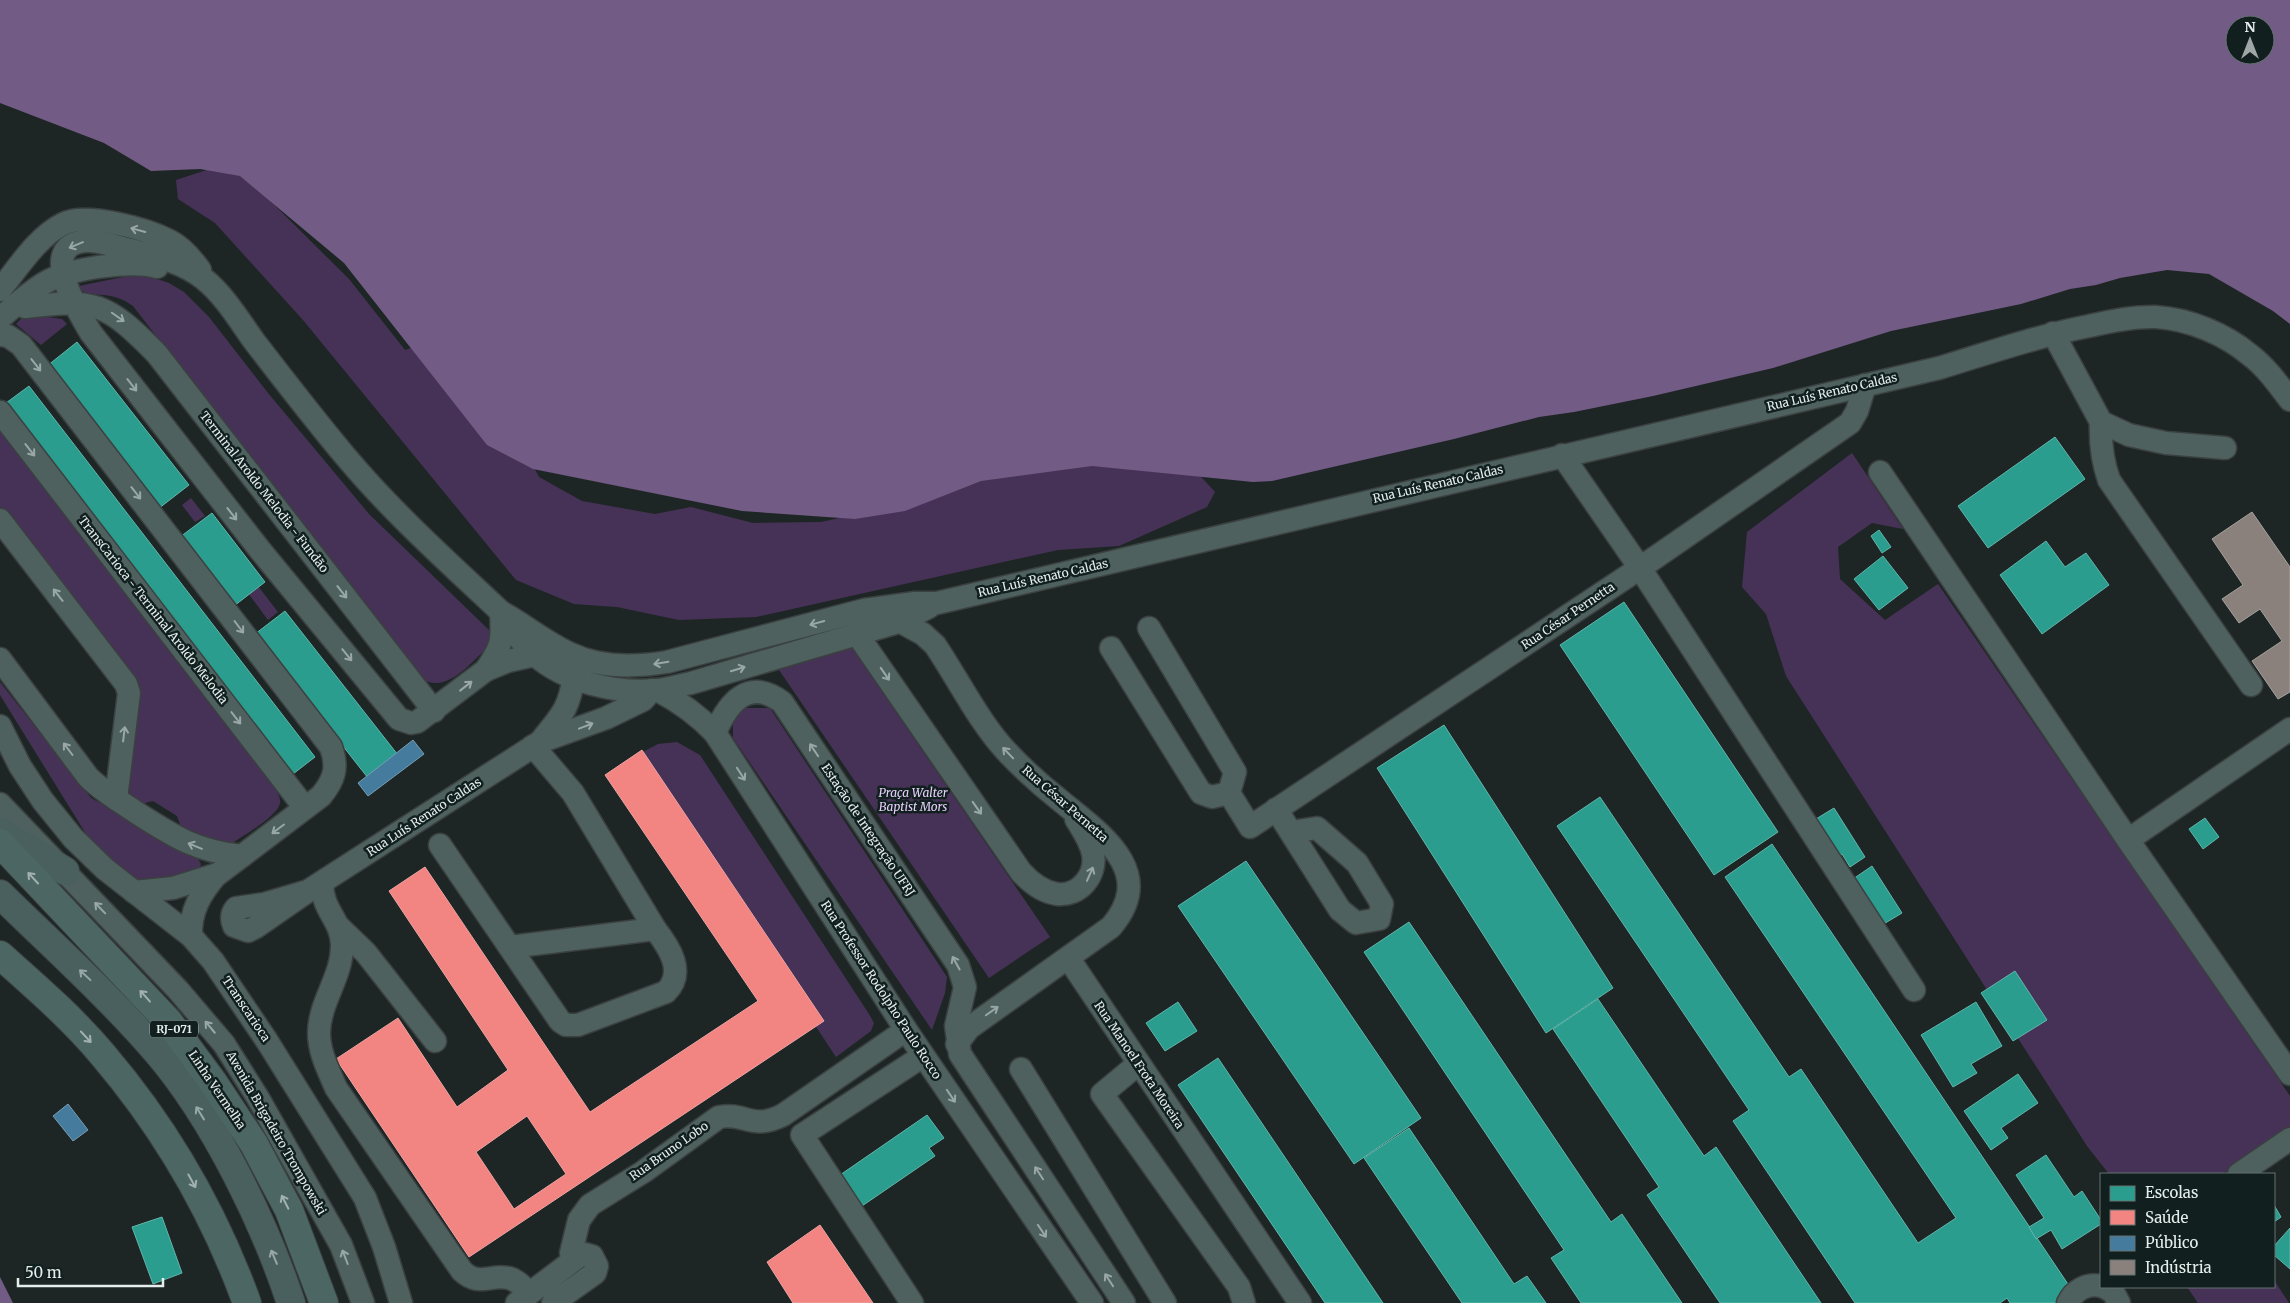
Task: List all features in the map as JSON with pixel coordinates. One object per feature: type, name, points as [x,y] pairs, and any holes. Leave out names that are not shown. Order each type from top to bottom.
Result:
[{"type":"highway","name":"Linha Vermelha","points":[[0,843],[138,988],[192,1052],[254,1144],[289,1210],[324,1303]]},
{"type":"highway","points":[[0,955],[69,1018],[103,1055],[143,1105],[182,1163],[214,1222],[247,1303]]},
{"type":"highway","points":[[306,1253],[332,1303]]},
{"type":"main road","points":[[0,832],[64,871]]},
{"type":"main road","points":[[0,894],[98,988],[133,1025],[159,1055],[189,1096],[244,1189],[283,1278],[291,1303]]},
{"type":"street","points":[[0,290],[36,246],[56,228],[73,220],[90,220],[148,232],[171,241],[195,264],[204,279],[222,298],[288,384],[371,486],[501,612],[516,636],[535,655],[574,677],[604,687],[655,690]]},
{"type":"street","points":[[204,279],[160,256],[89,240],[78,242],[68,248],[63,257],[62,275],[73,302],[91,333],[260,550],[399,719],[411,723],[418,722],[486,670],[508,661],[535,655]]},
{"type":"street","points":[[11,312],[36,289],[62,275]]},
{"type":"street","name":"Terminal Aroldo Melodia - Fundão","points":[[11,312],[73,302],[110,312],[128,324],[157,354],[434,711]]},
{"type":"street","points":[[11,312],[61,313],[91,333]]},
{"type":"street","name":"Rua Luís Renato Caldas","points":[[501,612],[573,656],[602,663],[642,666],[667,662],[864,610],[914,603],[937,603],[1939,368],[2053,333],[2113,321],[2156,317],[2194,325],[2227,339],[2251,355],[2269,373],[2290,400]]},
{"type":"street","points":[[2053,333],[2101,422],[2100,444],[2102,462],[2108,480],[2251,685]]},
{"type":"street","points":[[0,335],[8,336],[21,345],[331,747],[336,761],[336,771],[332,784],[326,790],[218,874],[199,898],[193,912],[191,936]]},
{"type":"street","name":"Rua César Pernetta","points":[[1228,794],[1250,827],[1640,568],[1850,423],[1857,411],[1865,385]]},
{"type":"street","name":"TransCarioca - Terminal Aroldo Melodia","points":[[0,412],[305,808]]},
{"type":"street","points":[[2101,422],[2129,434],[2166,442],[2225,448]]},
{"type":"street","points":[[1562,455],[1640,568],[1914,990]]},
{"type":"street","points":[[1880,472],[2128,840],[2290,1074]]},
{"type":"street","points":[[0,520],[126,684],[129,693],[116,799]]},
{"type":"street","name":"Rua Luís Renato Caldas","points":[[339,927],[315,887],[536,744],[606,718],[643,700],[655,690],[691,683],[902,621],[937,603]]},
{"type":"street","name":"Rua César Pernetta","points":[[864,610],[902,621],[923,634],[935,645],[988,727],[1008,753],[1103,836],[1114,848],[1125,867],[1128,891],[1124,906],[1111,927],[969,1028],[957,1044]]},
{"type":"street","points":[[486,670],[500,650],[502,642],[501,612]]},
{"type":"street","points":[[1111,648],[1202,793],[1212,797],[1228,794],[1235,772],[1149,628]]},
{"type":"street","points":[[858,634],[1021,872],[1033,884],[1056,894],[1066,894],[1085,884],[1094,864],[1093,853],[1088,840],[1070,809]]},
{"type":"street","points":[[0,659],[88,777],[101,790],[178,839],[203,850],[242,856]]},
{"type":"street","name":"Rua Luís Renato Caldas","points":[[536,744],[564,714],[569,702],[574,677]]},
{"type":"street","name":"Rua Professor Rodolpho Paulo Rocco","points":[[655,690],[697,714],[715,732],[923,1056],[1092,1303]]},
{"type":"street","name":"Estação de Integração UFRJ","points":[[715,732],[724,713],[732,702],[742,696],[763,693],[773,695],[782,702],[958,965],[964,978],[965,993],[956,1026],[957,1044]]},
{"type":"street","name":"Transcarioca","points":[[0,726],[20,766],[43,801],[74,838],[105,869],[191,936],[213,961],[244,1006],[365,1198],[384,1247],[401,1303]]},
{"type":"street","points":[[2128,840],[2290,729]]},
{"type":"street","name":"Transcarioca","points":[[0,743],[20,766]]},
{"type":"street","points":[[440,845],[560,1021],[571,1026],[666,992],[672,986],[675,976],[675,963],[670,950],[655,929],[573,793],[536,744]]},
{"type":"street","name":"Avenida Brigadeiro Trompowski","points":[[0,804],[178,990],[224,1044],[258,1098],[341,1245],[363,1303]]},
{"type":"street","points":[[1276,809],[1291,832]]},
{"type":"street","points":[[134,892],[173,888],[218,874]]},
{"type":"street","points":[[339,927],[366,953],[435,1041]]},
{"type":"street","points":[[339,927],[342,944],[337,976],[322,1014],[319,1033],[323,1055],[336,1088],[462,1271],[476,1280],[508,1278],[515,1280],[523,1298],[581,1255],[589,1254],[597,1262],[596,1270],[592,1276],[553,1303]]},
{"type":"street","points":[[510,947],[655,929]]},
{"type":"street","name":"Rua Manoel Frota Moreira","points":[[1068,959],[1300,1303]]},
{"type":"street","name":"Rua Bruno Lobo","points":[[574,1260],[571,1253],[580,1220],[590,1205],[642,1172],[719,1117],[733,1117],[763,1123],[783,1115],[906,1030]]},
{"type":"street","points":[[957,1044],[960,1054],[1124,1303]]},
{"type":"street","points":[[912,1303],[802,1135],[923,1056]]},
{"type":"street","points":[[1138,1064],[1102,1094],[1239,1288],[1244,1303]]},
{"type":"street","points":[[1021,1069],[1166,1303]]},
{"type":"street","points":[[2240,1173],[2290,1139]]},
{"type":"street","points":[[2068,1303],[2078,1290],[2087,1286],[2100,1286]]},
{"type":"street","points":[[2106,1288],[2113,1292],[2119,1303]]},
{"type":"green space","points":[[231,162],[349,279],[405,350],[437,339],[497,398],[539,477],[582,501],[655,514],[691,507],[753,523],[821,522],[876,510],[998,461],[1193,468],[1215,492],[1207,507],[1119,546],[1058,550],[756,617],[679,620],[617,607],[574,604],[516,580],[303,320],[215,223],[178,199],[176,180]]},
{"type":"green space","points":[[133,275],[145,275],[169,283],[184,292],[209,317],[268,393],[369,514],[489,630],[491,644],[459,674],[440,683],[420,678],[133,306],[116,297],[89,293],[74,287]]},
{"type":"green space","points":[[41,316],[62,319],[67,324],[41,345],[16,324],[22,318]]},
{"type":"green space","points":[[0,428],[273,784],[280,798],[278,808],[267,819],[234,842],[226,844],[182,830],[177,816],[153,801],[141,804],[124,793],[134,681],[0,507]]},
{"type":"green space","points":[[1852,453],[1903,529],[1872,523],[1838,547],[1840,579],[1885,620],[1938,584],[2290,1096],[2290,1126],[2234,1168],[2224,1173],[2108,1173],[2087,1146],[1786,676],[1766,614],[1742,587],[1747,532]]},
{"type":"green space","points":[[191,498],[205,516],[195,522],[182,505]]},
{"type":"green space","points":[[258,586],[278,612],[268,620],[248,593]]},
{"type":"green space","name":"Praça Walter Baptist Mors","points":[[852,648],[1050,937],[989,978],[775,664]]},
{"type":"green space","points":[[0,682],[91,798],[195,854],[201,864],[194,875],[151,882],[137,879],[123,871],[91,842],[0,695]]},
{"type":"green space","name":"Praça Walter Baptist Mors","points":[[745,708],[770,708],[947,977],[945,993],[932,1030],[733,738],[733,720]]},
{"type":"green space","points":[[677,742],[700,755],[874,1023],[871,1031],[836,1057],[637,755],[658,744]]},
{"type":"green space","points":[[2275,1282],[2289,1303],[2198,1303],[2188,1288],[2275,1288]]},
{"type":"shaded area","points":[[0,0],[2290,0],[2290,324],[2273,311],[2209,274],[2167,270],[2070,289],[2021,304],[1891,331],[1773,368],[1653,396],[1539,417],[1454,439],[1272,481],[1253,482],[1092,466],[981,481],[905,511],[855,519],[742,511],[533,469],[487,445],[344,263],[240,176],[200,169],[151,171],[104,143],[0,103]]},
{"type":"shaded area","points":[[0,1277],[13,1303],[0,1303]]},
{"type":"building: Escolas","points":[[77,342],[189,485],[158,509],[47,366]]},
{"type":"building: Escolas","points":[[29,386],[315,757],[293,774],[6,403]]},
{"type":"building: Escolas","points":[[2055,437],[2085,479],[1988,548],[1958,506]]},
{"type":"building: Escolas","points":[[212,513],[265,582],[234,606],[180,537]]},
{"type":"building: Escolas","points":[[1879,530],[1891,547],[1882,553],[1871,536]]},
{"type":"building: Escolas","points":[[2046,541],[2065,567],[2086,553],[2109,585],[2042,634],[2000,575]]},
{"type":"building: Escolas","points":[[1883,556],[1908,588],[1879,610],[1854,579]]},
{"type":"building: Escolas","points":[[1624,602],[1778,832],[1714,875],[1560,645]]},
{"type":"building: Escolas","points":[[285,611],[398,755],[368,778],[255,634]]},
{"type":"building: Escolas","points":[[1444,725],[1613,988],[1546,1033],[1377,768]]},
{"type":"building: Escolas","points":[[1600,797],[1789,1077],[1801,1069],[1918,1243],[1956,1218],[1725,877],[1772,844],[2074,1293],[2059,1303],[2010,1303],[2007,1298],[2000,1303],[1855,1303],[1733,1121],[1749,1110],[1557,826]]},
{"type":"building: Escolas","points":[[1834,808],[1865,857],[1850,867],[1842,854],[1834,859],[1811,822]]},
{"type":"building: Escolas","points":[[2205,818],[2219,837],[2203,849],[2189,829]]},
{"type":"building: Escolas","points":[[1246,861],[1421,1118],[1354,1164],[1178,906]]},
{"type":"building: Escolas","points":[[1872,866],[1902,913],[1882,925],[1853,879]]},
{"type":"building: Escolas","points":[[1409,922],[1611,1222],[1622,1214],[1682,1303],[1581,1303],[1551,1258],[1564,1250],[1364,952]]},
{"type":"building: Escolas","points":[[2015,971],[2047,1020],[2013,1041],[1981,993]]},
{"type":"building: Escolas","points":[[1598,999],[1704,1156],[1716,1147],[1821,1303],[1720,1303],[1647,1195],[1659,1187],[1553,1029]]},
{"type":"building: Escolas","points":[[1178,1002],[1197,1031],[1165,1051],[1146,1023]]},
{"type":"building: Escolas","points":[[1976,1002],[2002,1046],[1971,1064],[1977,1073],[1953,1087],[1921,1035]]},
{"type":"building: Escolas","points":[[1218,1058],[1383,1303],[1325,1303],[1178,1085]]},
{"type":"building: Escolas","points":[[2018,1074],[2038,1103],[2001,1128],[2008,1138],[1991,1150],[1964,1111]]},
{"type":"building: Escolas","points":[[927,1115],[944,1138],[929,1148],[935,1156],[862,1206],[840,1175]]},
{"type":"building: Escolas","points":[[1409,1128],[1514,1284],[1527,1276],[1546,1303],[1462,1303],[1364,1158]]},
{"type":"building: Escolas","points":[[2046,1155],[2074,1197],[2082,1191],[2100,1218],[2100,1225],[2062,1249],[2051,1230],[2036,1239],[2029,1227],[2044,1218],[2016,1175]]},
{"type":"building: Escolas","points":[[2275,1207],[2281,1217],[2275,1221]]},
{"type":"building: Escolas","points":[[162,1217],[182,1273],[153,1284],[132,1227]]},
{"type":"building: Escolas","points":[[2290,1228],[2290,1269],[2275,1256],[2275,1245]]},
{"type":"building: Saúde","points":[[642,750],[824,1021],[469,1257],[336,1059],[398,1018],[457,1107],[508,1070],[389,891],[425,867],[590,1112],[758,1001],[605,775]],"holes":[[[527,1116],[566,1174],[514,1209],[476,1152]]]},
{"type":"building: Saúde","points":[[820,1225],[873,1303],[793,1303],[767,1262]]},
{"type":"building: Público","points":[[413,740],[424,754],[368,796],[358,783]]},
{"type":"building: Público","points":[[68,1104],[88,1130],[73,1141],[53,1116]]},
{"type":"building: Indústria","points":[[2252,512],[2290,567],[2290,692],[2278,699],[2252,661],[2282,641],[2260,609],[2239,623],[2222,599],[2243,585],[2212,539]]}]
